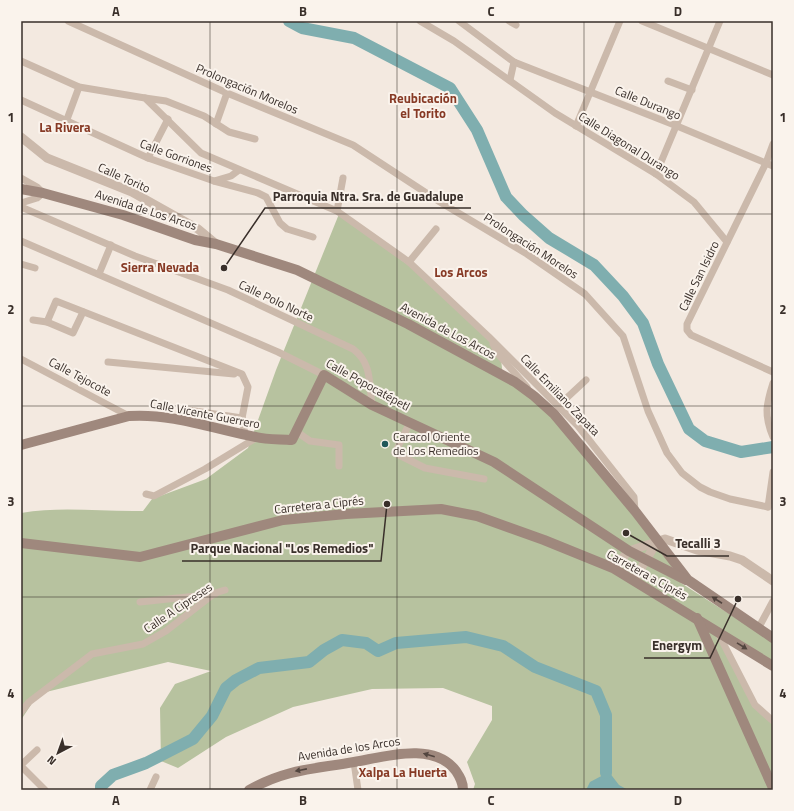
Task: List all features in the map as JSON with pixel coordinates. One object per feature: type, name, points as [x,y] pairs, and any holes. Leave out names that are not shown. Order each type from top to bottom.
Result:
[{"type":"main road","name":"Avenida de Los Arcos","points":[[21,189],[43,192],[123,215],[195,240],[216,244],[297,270],[408,324],[515,382],[534,396],[554,414],[635,511],[688,580],[773,637]]},
{"type":"main road","name":"Calle Popocatépetl","points":[[324,375],[372,404],[494,462],[629,552],[688,580]]},
{"type":"main road","points":[[294,436],[324,375]]},
{"type":"main road","name":"Calle Vicente Guerrero","points":[[21,445],[129,416],[145,414],[226,429],[256,438],[294,436]]},
{"type":"main road","name":"Carretera a Ciprés","points":[[21,543],[140,557],[283,520],[346,514],[441,509],[477,516],[544,540],[613,568],[697,618]]},
{"type":"main road","points":[[697,618],[773,666]]},
{"type":"main road","points":[[697,618],[773,788]]},
{"type":"main road","name":"Avenida de los Arcos","points":[[249,790],[264,782],[297,770],[354,762],[394,754],[421,753],[437,758],[452,766],[463,784],[463,790]]},
{"type":"street","name":"Prolongación Morelos","points":[[68,21],[227,93],[353,145],[440,202],[526,254],[585,294],[623,336],[648,411],[667,453],[682,473],[700,487],[710,492],[730,499],[770,509]]},
{"type":"street","points":[[420,21],[510,80],[514,62]]},
{"type":"street","name":"Calle Durango","points":[[460,21],[514,62],[677,126],[773,166]]},
{"type":"street","points":[[576,126],[592,92],[620,21]]},
{"type":"street","points":[[642,21],[772,75]]},
{"type":"street","points":[[656,174],[720,21]]},
{"type":"street","points":[[21,61],[79,86],[145,98],[166,100],[204,116],[229,132],[255,139]]},
{"type":"street","name":"Calle Diagonal Durango","points":[[510,80],[576,126],[656,174],[694,202],[727,242]]},
{"type":"street","points":[[668,81],[692,90]]},
{"type":"street","points":[[66,122],[79,86]]},
{"type":"street","points":[[216,124],[227,93]]},
{"type":"street","name":"Calle Emiliano Zapata","points":[[145,98],[168,119],[201,154],[337,211],[409,262],[489,337],[578,426],[634,497],[635,511]]},
{"type":"street","name":"Calle Gorriones","points":[[21,100],[66,122],[148,158],[214,181],[258,193],[266,197],[280,223],[288,229],[314,237]]},
{"type":"street","points":[[148,158],[168,119]]},
{"type":"street","name":"Calle Torito","points":[[21,137],[47,158],[132,192],[198,229],[216,244]]},
{"type":"street","name":"Calle San Isidro","points":[[773,144],[766,164],[687,324],[687,330],[691,335],[773,372]]},
{"type":"street","points":[[214,181],[230,176],[239,170]]},
{"type":"street","points":[[21,178],[43,192],[36,198],[21,203]]},
{"type":"street","points":[[337,211],[343,178]]},
{"type":"street","name":"Calle Polo Norte","points":[[21,207],[135,256],[228,290],[353,349],[361,355],[366,363],[372,404]]},
{"type":"street","points":[[409,262],[436,229]]},
{"type":"street","name":"Calle Popocatépetl","points":[[21,241],[278,352],[324,375]]},
{"type":"street","points":[[99,274],[111,245]]},
{"type":"street","points":[[21,264],[35,268]]},
{"type":"street","points":[[47,322],[56,301],[242,374],[248,387],[242,418],[245,434]]},
{"type":"street","points":[[33,320],[47,322],[73,333],[83,312]]},
{"type":"street","name":"Calle Emiliano Zapata","points":[[489,337],[498,354],[534,396]]},
{"type":"street","name":"Calle Tejocote","points":[[21,359],[129,416]]},
{"type":"street","points":[[108,362],[242,374]]},
{"type":"street","points":[[558,406],[586,380]]},
{"type":"street","points":[[772,433],[766,420],[767,402],[773,383]]},
{"type":"street","points":[[180,409],[242,418]]},
{"type":"street","points":[[410,422],[395,453],[425,468],[484,479]]},
{"type":"street","name":"Calle Vicente Guerrero","points":[[294,436],[310,441],[339,445],[339,466]]},
{"type":"street","points":[[146,494],[154,496],[205,469],[256,438]]},
{"type":"street","points":[[770,509],[773,472]]},
{"type":"street","points":[[634,580],[658,540]]},
{"type":"street","points":[[613,568],[629,552],[658,540],[673,541],[697,550],[736,558],[752,566],[773,581]]},
{"type":"street","name":"Calle A Cipreses","points":[[21,712],[28,702],[92,654],[143,644],[166,631],[215,594],[225,590]]},
{"type":"street","points":[[140,602],[215,594]]},
{"type":"street","points":[[758,627],[773,601]]},
{"type":"street","points":[[717,631],[755,706],[773,721]]},
{"type":"street","points":[[37,750],[21,766],[45,790]]},
{"type":"street","points":[[354,762],[358,790]]},
{"type":"street","points":[[150,790],[156,776]]},
{"type":"green space","points":[[339,214],[446,293],[500,350],[503,377],[522,388],[561,424],[668,560],[681,583],[773,642],[773,663],[712,624],[748,697],[773,720],[773,790],[473,790],[475,784],[467,762],[492,720],[492,706],[443,688],[372,689],[293,707],[226,737],[178,768],[161,761],[160,708],[175,684],[211,671],[168,662],[38,694],[21,720],[21,513],[52,510],[143,511],[152,499],[206,479],[248,448],[276,370]]},
{"type":"water","points":[[609,772],[619,785],[628,790],[586,790],[590,782]]},
{"type":"waterway","points":[[289,21],[302,28],[354,38],[450,88],[477,130],[506,197],[523,215],[549,238],[594,265],[623,296],[643,323],[658,364],[689,429],[705,441],[741,452],[773,447]]},
{"type":"waterway","points":[[101,790],[101,786],[113,775],[146,763],[193,739],[212,716],[226,688],[236,680],[259,668],[309,662],[324,650],[342,640],[366,643],[378,651],[396,643],[466,637],[503,646],[535,667],[596,691],[606,715],[606,773]]},
{"type":"place","name":"Parroquia Ntra. Sra. de Guadalupe","points":[[224,268]]},
{"type":"place","name":"Caracol Oriente de Los Remedios","points":[[385,444]]},
{"type":"place","name":"Parque Nacional \"Los Remedios\"","points":[[387,504]]},
{"type":"place","name":"Tecalli 3","points":[[626,533]]},
{"type":"place","name":"Energym","points":[[738,599]]},
{"type":"district","name":"Reubicación el Torito","points":[[423,106]]},
{"type":"district","name":"La Rivera","points":[[65,127]]},
{"type":"district","name":"Sierra Nevada","points":[[160,267]]},
{"type":"district","name":"Los Arcos","points":[[461,272]]},
{"type":"district","name":"Xalpa La Huerta","points":[[403,772]]}]
